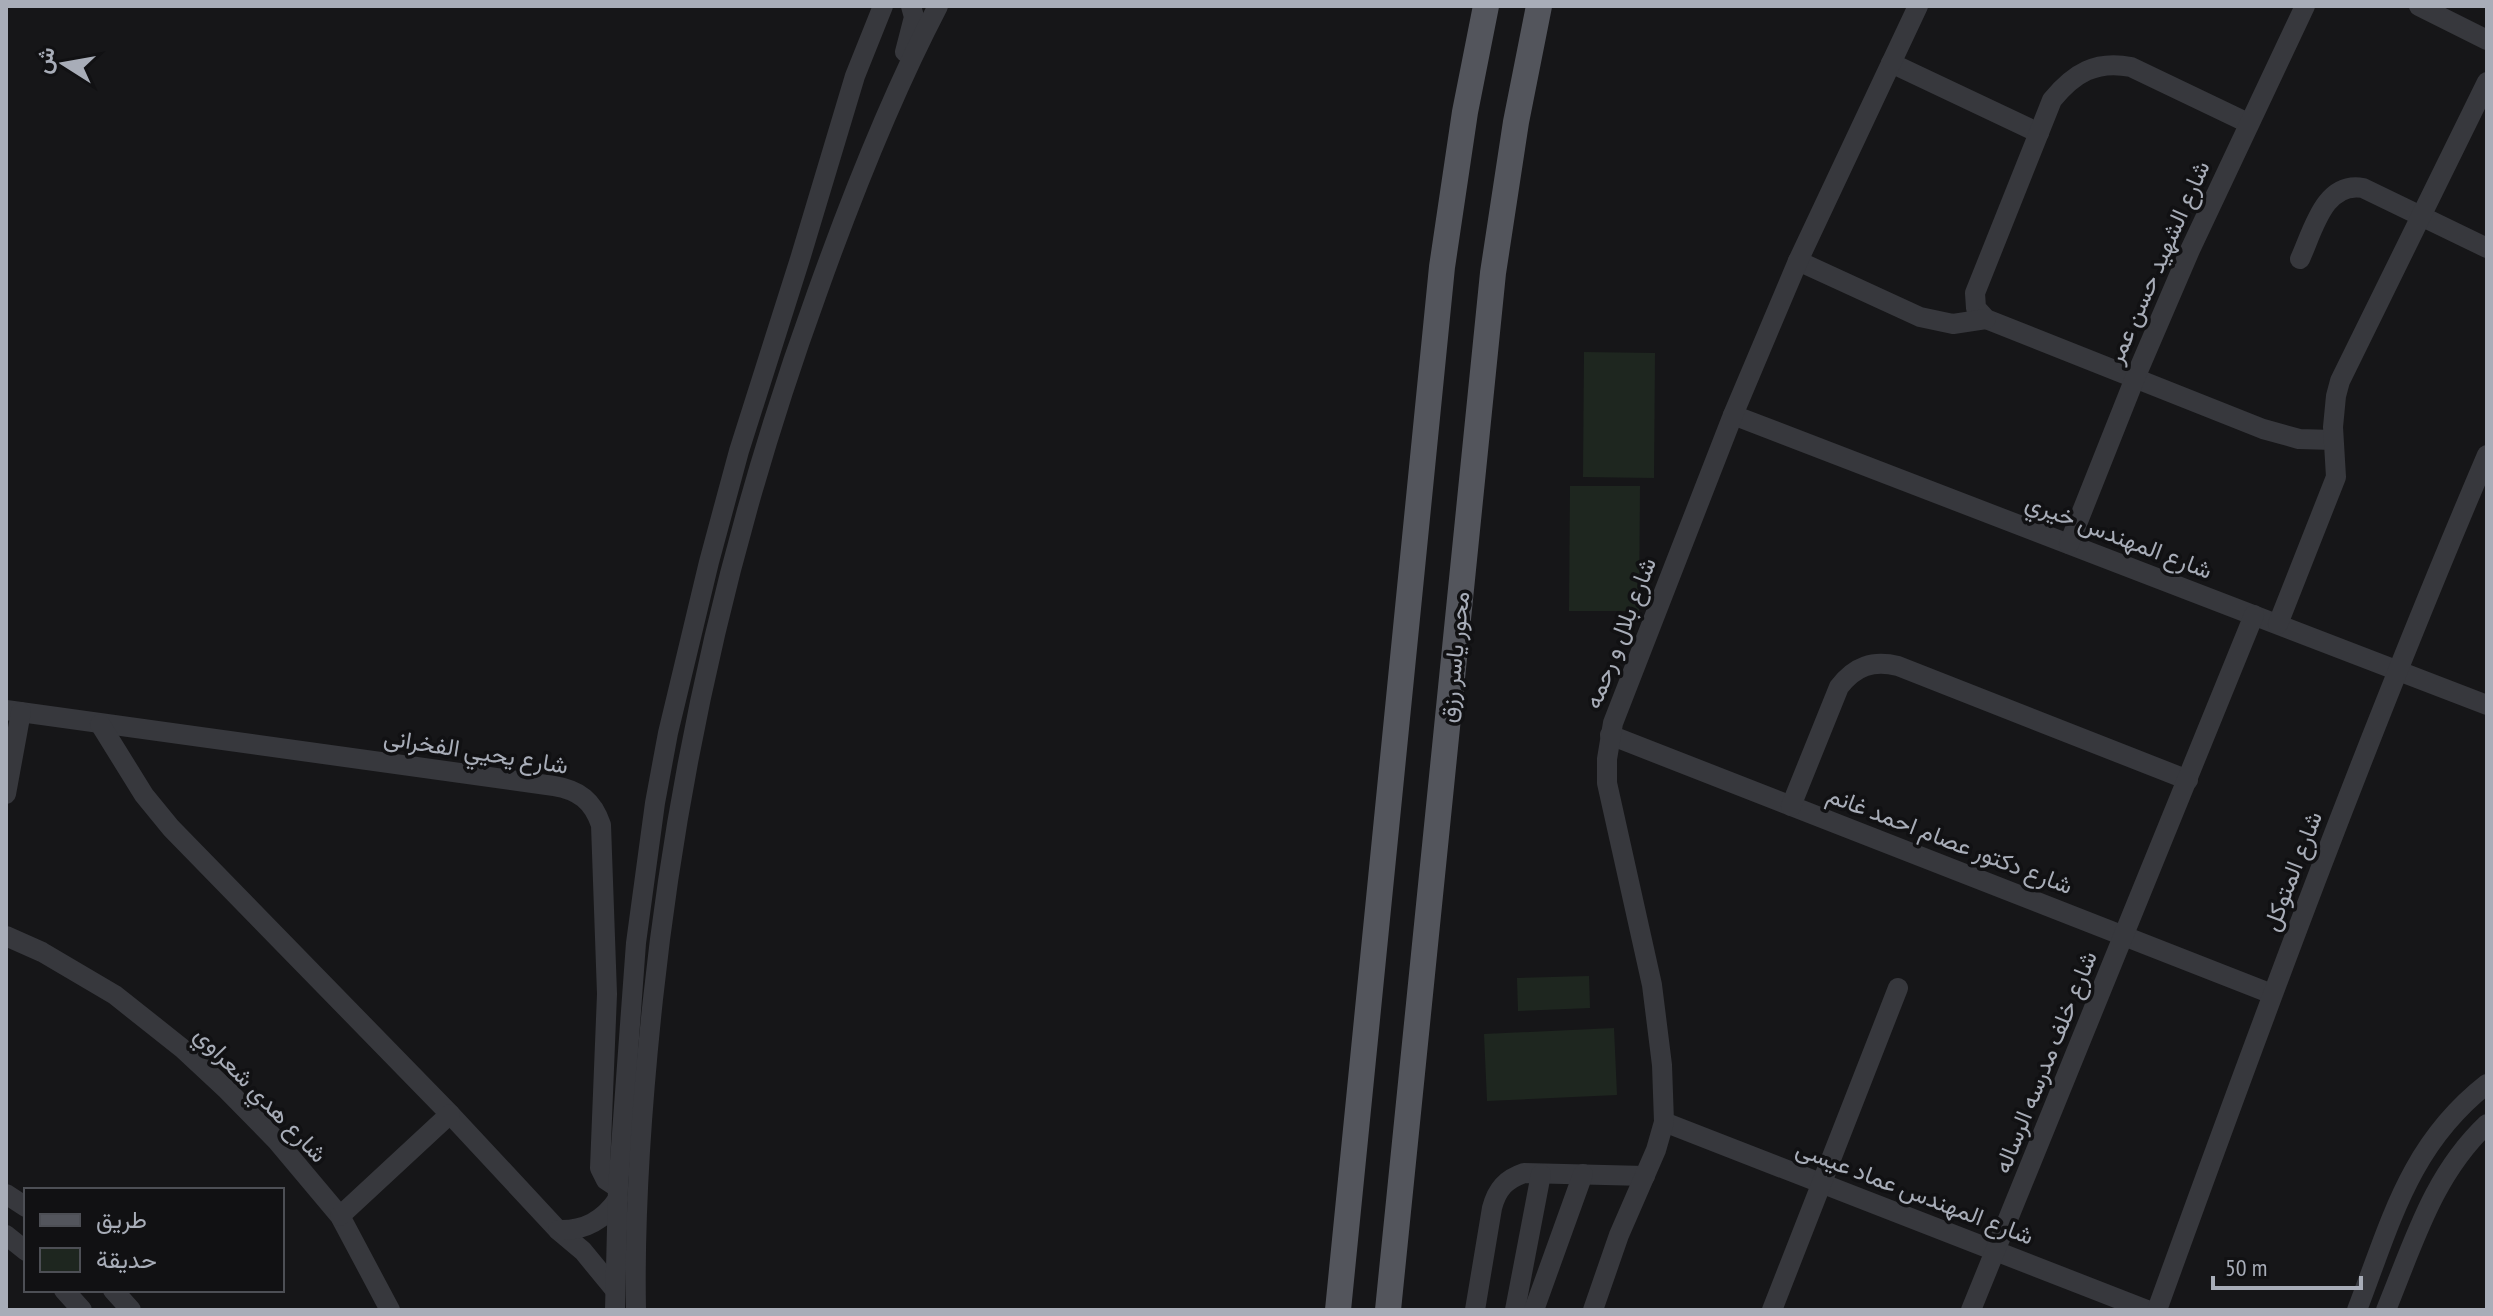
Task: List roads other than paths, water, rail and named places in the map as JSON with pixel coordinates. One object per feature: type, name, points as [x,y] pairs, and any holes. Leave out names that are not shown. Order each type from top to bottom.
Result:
[{"type":"main road","points":[[1338,1310],[1442,267],[1465,112],[1486,6]]},
{"type":"main road","name":"محور ياسر رزق","points":[[1388,1310],[1491,289],[1513,137],[1539,6]]},
{"type":"street","points":[[615,1300],[618,1194],[631,995],[644,872],[671,719],[739,451],[847,100],[883,6]]},
{"type":"street","points":[[906,68],[906,45],[914,17],[911,6]]},
{"type":"street","points":[[636,1310],[636,1219],[644,1084],[660,936],[697,710],[733,559],[772,423],[836,240],[906,68],[938,6]]},
{"type":"street","name":"شارع بلال و رحمه","points":[[1593,1310],[1619,1235],[1656,1150],[1664,1122],[1662,1065],[1652,985],[1607,783],[1607,759],[1616,710],[1798,261],[1918,6]]},
{"type":"street","name":"شارع الشهيد حسن عمر","points":[[2069,544],[2135,378],[2248,123],[2305,6]]},
{"type":"street","points":[[2419,6],[2487,40]]},
{"type":"street","points":[[1891,63],[2039,133]]},
{"type":"street","points":[[2248,123],[2131,67],[2116,64],[2086,69],[2073,77],[2052,100],[1975,293],[1976,308],[1986,319],[2281,435],[2333,440]]},
{"type":"street","points":[[2278,624],[2334,488],[2337,467],[2333,411],[2340,381],[2487,82]]},
{"type":"street","points":[[2300,259],[2329,199],[2344,188],[2363,188],[2487,248]]},
{"type":"street","points":[[1798,261],[1920,317],[1953,324],[1986,319]]},
{"type":"street","name":"شارع المهندس خيري","points":[[1733,415],[2487,705]]},
{"type":"street","name":"شارع المتوكل","points":[[2157,1310],[2272,994],[2398,670],[2478,500],[2487,455]]},
{"type":"street","name":"شارع خلف مدرسه الرساله","points":[[1971,1310],[2254,615]]},
{"type":"street","points":[[1791,806],[1839,687],[1847,676],[1871,663],[1898,666],[2188,780]]},
{"type":"street","points":[[6,794],[14,711]]},
{"type":"street","name":"شارع يحيي الفخرانى","points":[[14,711],[554,786],[583,796],[595,809],[601,825],[607,994],[600,1161],[602,1175],[618,1194]]},
{"type":"street","points":[[100,724],[131,776],[171,828],[450,1114],[558,1230],[589,1257],[615,1300]]},
{"type":"street","name":"شارع دكتور عصام احمد غانم","points":[[1610,735],[2272,994]]},
{"type":"street","name":"شارع هدي شعراوي","points":[[6,936],[42,952],[115,995],[183,1049],[227,1090],[277,1141],[340,1216],[390,1310]]},
{"type":"street","points":[[1772,1310],[1898,988]]},
{"type":"street","points":[[607,994],[631,995]]},
{"type":"street","points":[[2357,1310],[2400,1196],[2417,1161],[2440,1128],[2466,1100],[2487,1084]]},
{"type":"street","points":[[340,1216],[450,1114]]},
{"type":"street","name":"شارع المهندس عماد عيسى","points":[[1664,1122],[2147,1310]]},
{"type":"street","points":[[2386,1310],[2441,1180],[2461,1151],[2487,1124]]},
{"type":"street","points":[[1475,1310],[1495,1195],[1512,1177],[1524,1173],[1645,1176]]},
{"type":"street","points":[[1515,1310],[1541,1174]]},
{"type":"street","points":[[1534,1310],[1583,1174]]},
{"type":"street","points":[[6,1194],[24,1206]]},
{"type":"street","points":[[558,1230],[592,1224],[611,1209],[618,1194]]},
{"type":"street","points":[[6,1235],[24,1249]]},
{"type":"street","points":[[66,1292],[82,1310]]},
{"type":"street","points":[[115,1292],[131,1310]]}]
